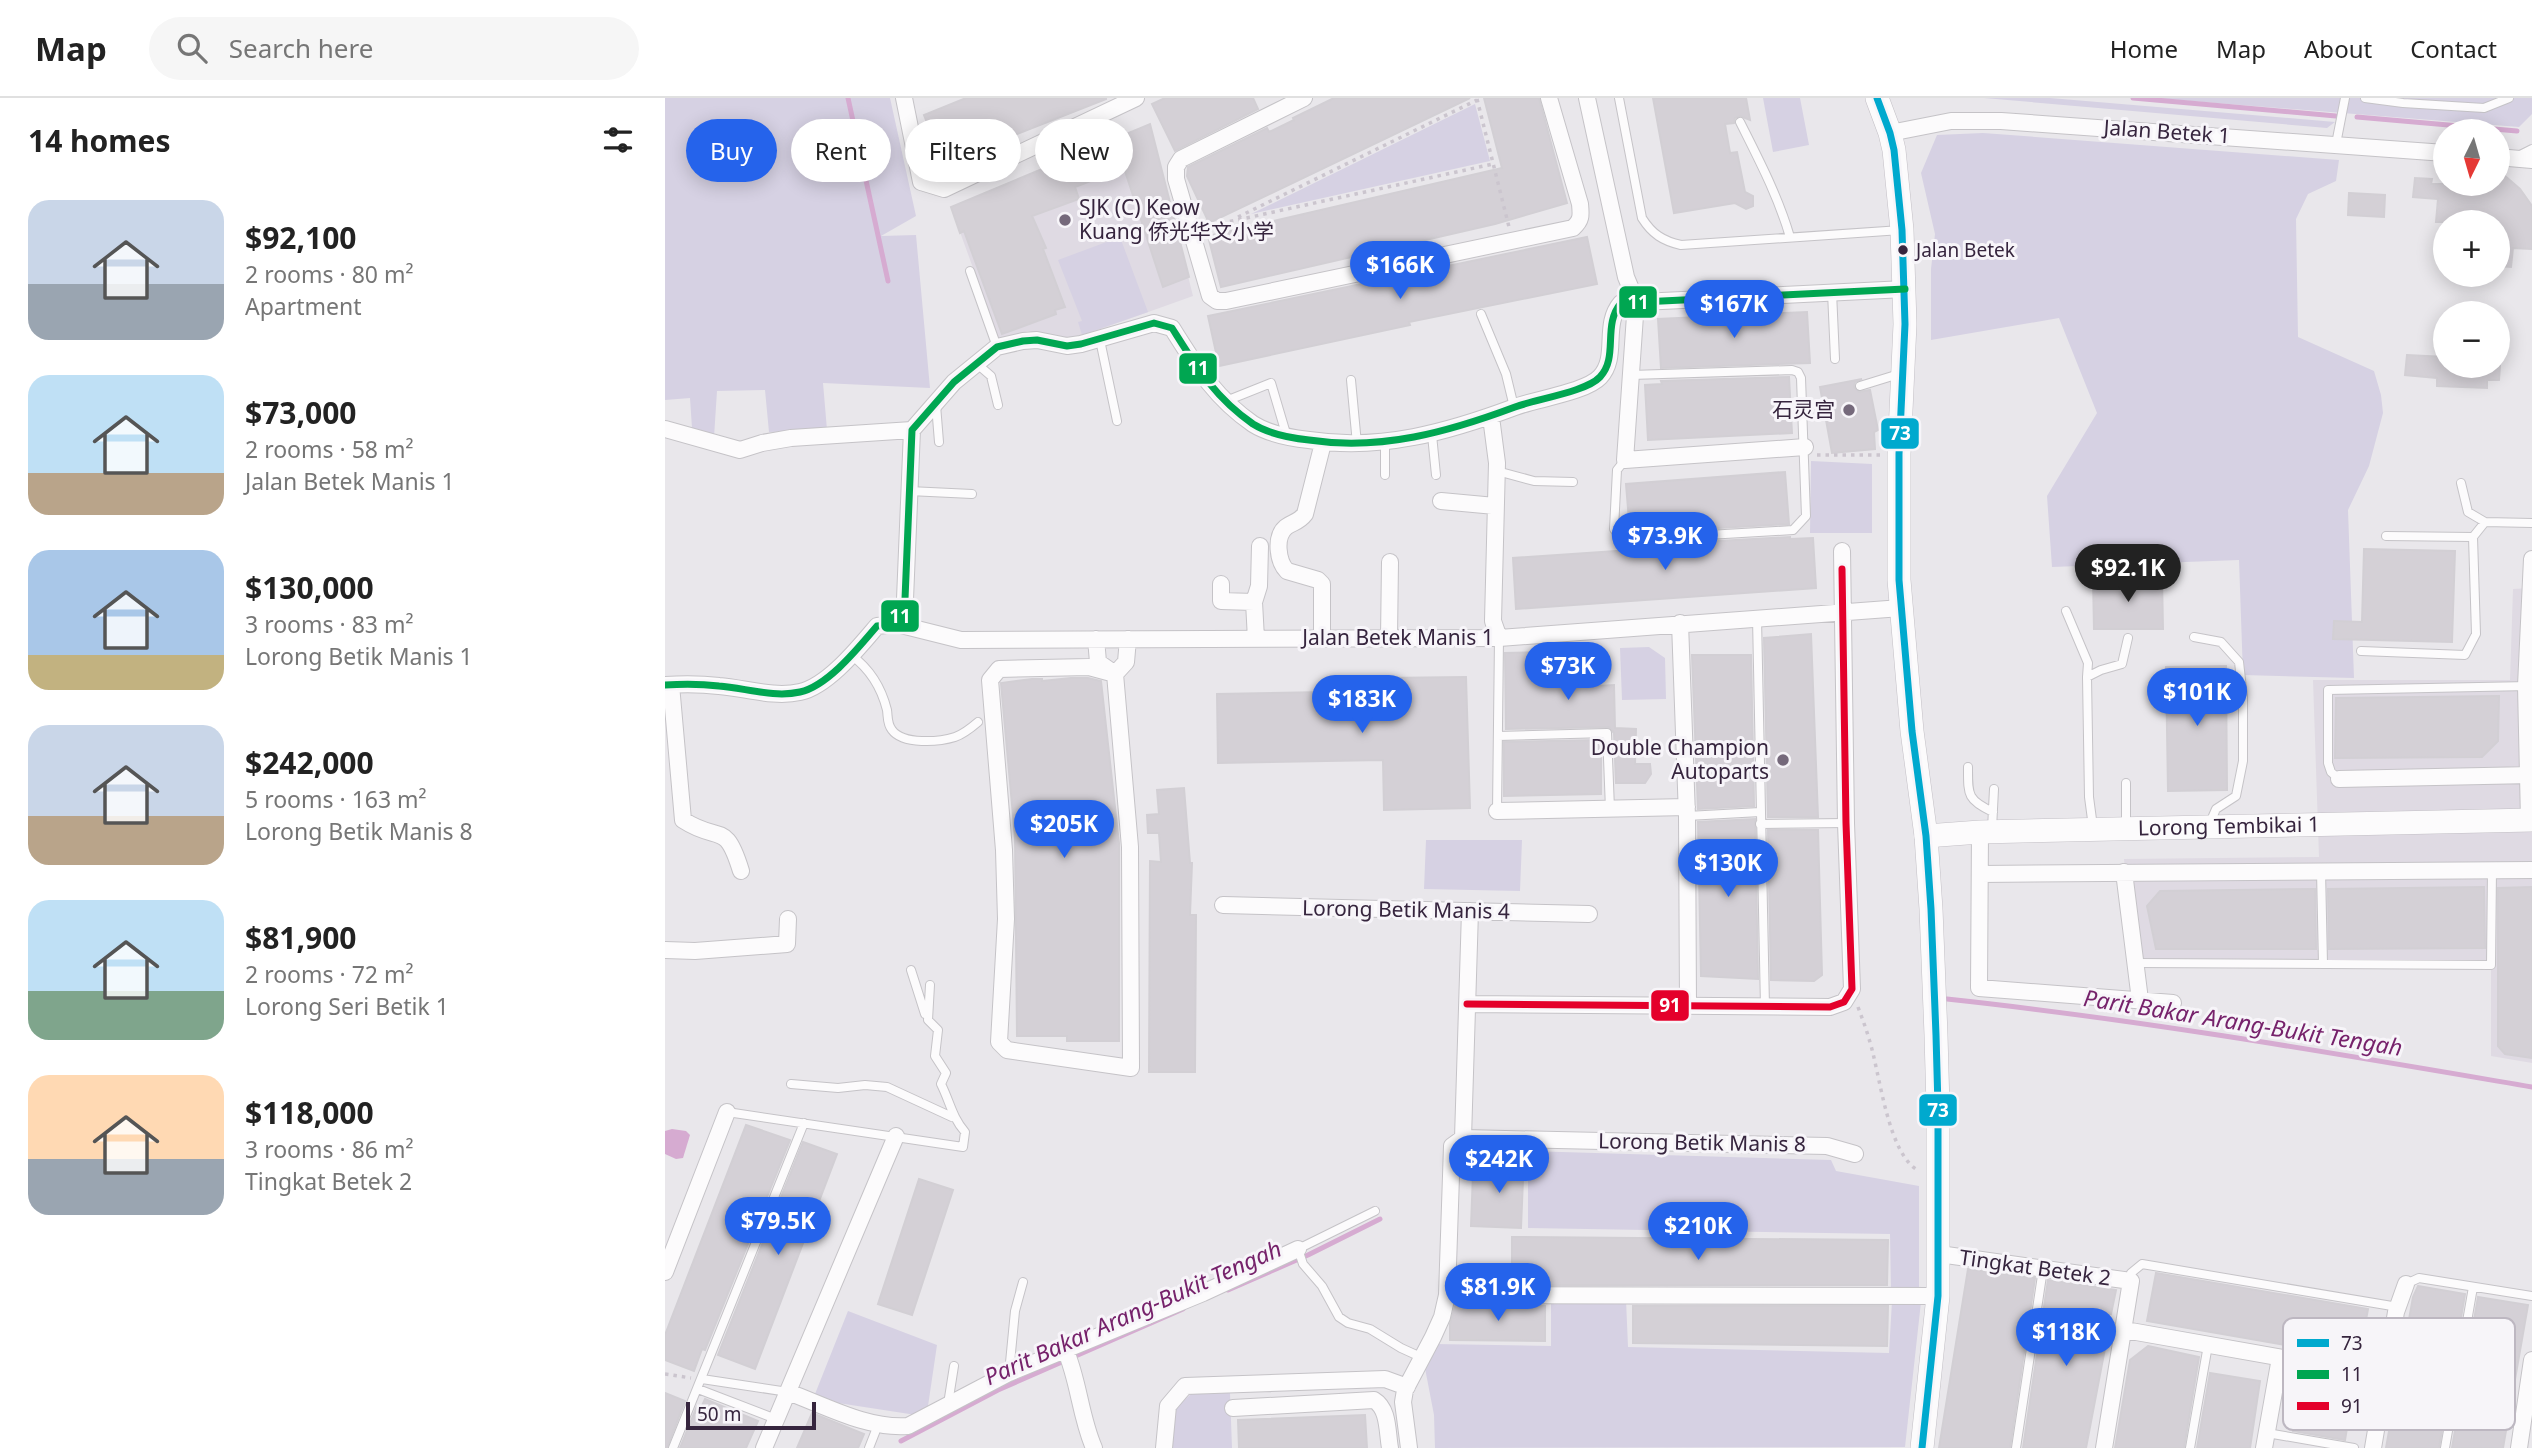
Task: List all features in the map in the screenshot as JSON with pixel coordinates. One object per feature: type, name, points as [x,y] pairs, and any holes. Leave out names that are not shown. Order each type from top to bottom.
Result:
[{"type":"street","points":[[904,98],[921,182],[944,189],[1136,98]]},
{"type":"street","points":[[1304,98],[1181,159],[1176,167],[1176,179],[1210,296],[1217,300],[1226,301],[1573,228],[1582,216],[1549,98]]},
{"type":"street","points":[[1587,98],[1626,277],[1636,301],[1625,460],[1805,447]]},
{"type":"street","points":[[1877,98],[1890,133],[1902,230],[1905,289],[1898,546],[1912,731],[1926,836],[1937,1047],[1938,1296],[1922,1448]]},
{"type":"street","name":"Jalan Betek 1","points":[[1890,133],[1951,121],[2001,121],[2433,152]]},
{"type":"street","points":[[2510,158],[2532,160]]},
{"type":"street","points":[[741,871],[734,848],[726,836],[717,832],[700,831],[684,820],[668,685],[717,685],[786,694],[803,692],[826,678],[877,626],[897,624],[905,599],[912,430],[954,382],[997,347],[1037,340],[1067,346],[1101,340],[1154,323],[1165,324],[1172,328],[1202,376],[1255,425],[1287,437],[1323,443],[1357,444],[1432,435],[1587,385],[1599,377],[1609,355],[1613,313],[1621,303],[1905,289]]},
{"type":"street","points":[[1491,417],[1497,471],[1493,621],[1499,638]]},
{"type":"street","points":[[665,429],[740,450],[790,438],[912,430]]},
{"type":"street","points":[[1322,638],[1322,584],[1318,580],[1287,572],[1280,559],[1279,540],[1284,529],[1300,521],[1305,514],[1323,443]]},
{"type":"street","points":[[1441,501],[1495,506]]},
{"type":"street","points":[[1256,639],[1254,601],[1259,586],[1260,546]]},
{"type":"street","points":[[1467,1004],[1830,1007],[1844,1002],[1852,989],[1846,823],[1842,551]]},
{"type":"street","points":[[2531,820],[2529,687],[2532,559]]},
{"type":"street","points":[[1389,638],[1390,562]]},
{"type":"street","points":[[1221,584],[1221,601],[1254,601]]},
{"type":"street","name":"Jalan Betek Manis 1","points":[[897,624],[961,640],[1499,638],[1901,608]]},
{"type":"street","points":[[1680,623],[1687,812],[1688,1006]]},
{"type":"street","points":[[1096,639],[1098,662],[1115,674]]},
{"type":"street","points":[[1115,674],[1089,667],[999,669],[990,680],[1004,850],[1006,919],[999,1042],[1007,1050],[1131,1068],[1131,847],[1115,674],[1126,662],[1128,639]]},
{"type":"street","points":[[2339,779],[2530,775]]},
{"type":"street","points":[[1497,811],[1609,809],[1687,812]]},
{"type":"street","name":"Lorong Tembikai 1","points":[[1926,836],[1989,826],[2093,830],[2531,820]]},
{"type":"street","points":[[1989,826],[1980,874],[1979,988],[2173,1003]]},
{"type":"street","points":[[1980,874],[2532,870]]},
{"type":"street","points":[[2124,872],[2140,1000]]},
{"type":"street","name":"Lorong Betik Manis 4","points":[[1223,905],[1589,914]]},
{"type":"street","points":[[1409,1448],[1403,1402],[1407,1387],[1442,1317],[1447,1296],[1452,1146],[1463,1138],[1470,911]]},
{"type":"street","points":[[665,950],[695,951],[787,944],[787,919]]},
{"type":"street","points":[[665,1272],[727,1112]]},
{"type":"street","points":[[764,1448],[896,1136]]},
{"type":"street","name":"Lorong Betik Manis 8","points":[[1463,1138],[1827,1146],[1855,1154]]},
{"type":"street","name":"Tingkat Betek 2","points":[[1939,1254],[2131,1281],[2105,1448]]},
{"type":"street","points":[[788,1392],[879,1425],[908,1426],[1009,1373],[1300,1256]]},
{"type":"street","points":[[2396,1318],[2406,1284]]},
{"type":"street","points":[[1447,1296],[1938,1296]]},
{"type":"street","points":[[2125,1331],[2283,1359]]},
{"type":"street","points":[[1066,1352],[1084,1426],[1094,1448]]},
{"type":"street","points":[[2265,1440],[2280,1358]]},
{"type":"street","points":[[2519,1448],[2532,1360]]},
{"type":"street","points":[[1164,1448],[1168,1406],[1185,1386],[1385,1379],[1407,1387]]},
{"type":"street","points":[[1233,1408],[1374,1400],[1380,1403],[1384,1410],[1390,1448]]},
{"type":"street","points":[[2373,1448],[2376,1430]]},
{"type":"lane","points":[[1619,98],[1642,218],[1648,228],[1669,243],[1681,245],[1902,230]]},
{"type":"lane","points":[[2336,144],[2345,98]]},
{"type":"lane","points":[[2365,98],[2484,108],[2509,98]]},
{"type":"lane","points":[[1740,122],[1763,165],[1790,237]]},
{"type":"lane","points":[[2510,156],[2532,149]]},
{"type":"lane","points":[[970,271],[997,347]]},
{"type":"lane","points":[[1832,292],[1835,359]]},
{"type":"lane","points":[[1481,314],[1506,374],[1514,407]]},
{"type":"lane","points":[[1101,340],[1117,421]]},
{"type":"lane","points":[[976,363],[991,376],[998,405]]},
{"type":"lane","points":[[1625,460],[1616,470],[1614,528],[1623,540],[1793,530],[1806,516],[1805,447],[1801,378],[1798,372],[1792,370],[1631,375]]},
{"type":"lane","points":[[1860,386],[1902,373]]},
{"type":"lane","points":[[1352,380],[1357,444]]},
{"type":"lane","points":[[1226,401],[1271,383],[1287,437]]},
{"type":"lane","points":[[936,402],[939,442]]},
{"type":"lane","points":[[1432,435],[1436,475]]},
{"type":"lane","points":[[1385,442],[1385,475]]},
{"type":"lane","points":[[1497,471],[1534,481],[1573,482]]},
{"type":"lane","points":[[2461,483],[2468,512],[2485,522],[2532,523]]},
{"type":"lane","points":[[909,491],[972,494]]},
{"type":"lane","points":[[2361,651],[2465,655],[2476,634],[2473,537],[2485,522]]},
{"type":"lane","points":[[2386,536],[2473,537]]},
{"type":"lane","points":[[2066,611],[2088,663],[2089,797],[2093,830]]},
{"type":"lane","points":[[1757,618],[1765,1007]]},
{"type":"lane","points":[[2194,637],[2221,642],[2239,662],[2243,697],[2243,761],[2236,796],[2216,809],[2208,827]]},
{"type":"lane","points":[[1497,811],[1499,638]]},
{"type":"lane","points":[[2087,677],[2122,664],[2128,639]]},
{"type":"lane","points":[[851,655],[866,666],[876,681],[887,712],[888,725],[894,734],[904,739],[942,740],[965,733],[978,722]]},
{"type":"lane","points":[[2339,779],[2331,772],[2328,763],[2327,690],[2529,687]]},
{"type":"lane","points":[[1498,736],[1607,733],[1609,809]]},
{"type":"lane","points":[[1968,767],[1968,793],[1989,826]]},
{"type":"lane","points":[[2126,783],[2126,829]]},
{"type":"lane","points":[[1989,826],[1994,789]]},
{"type":"lane","points":[[1687,812],[1760,812]]},
{"type":"lane","points":[[1760,824],[1846,823]]},
{"type":"lane","points":[[2135,964],[2491,965],[2493,870]]},
{"type":"lane","points":[[2321,871],[2323,964]]},
{"type":"lane","points":[[911,970],[927,1020],[938,1031],[935,1056],[946,1073],[941,1084],[952,1105],[953,1117]]},
{"type":"lane","points":[[927,1020],[930,985]]},
{"type":"lane","points":[[727,1112],[963,1147],[965,1132],[953,1117],[887,1087],[865,1084],[838,1088],[791,1084]]},
{"type":"lane","points":[[673,1448],[804,1123]]},
{"type":"lane","points":[[1375,1211],[1300,1256],[1322,1286],[1339,1317],[1348,1324],[1370,1329],[1423,1358]]},
{"type":"lane","points":[[2131,1281],[2131,1273],[2143,1264],[2398,1307]]},
{"type":"lane","points":[[2016,1448],[2043,1269]]},
{"type":"lane","points":[[2406,1284],[2419,1278],[2532,1296]]},
{"type":"lane","points":[[1009,1373],[1015,1311],[1023,1282]]},
{"type":"lane","points":[[2468,1318],[2473,1287]]},
{"type":"lane","points":[[2190,1448],[2209,1346]]},
{"type":"lane","points":[[948,1404],[954,1366]]},
{"type":"lane","points":[[702,1380],[788,1392]]},
{"type":"lane","points":[[698,1390],[776,1419]]},
{"type":"lane","points":[[869,1448],[879,1425]]},
{"type":"lane","points":[[2445,1448],[2448,1430]]},
{"type":"lane","points":[[2265,1440],[2354,1448]]},
{"type":"path","points":[[1233,220],[1477,99],[1512,239]]},
{"type":"path","points":[[1192,230],[1493,164]]},
{"type":"path","points":[[1805,447],[1810,456],[1899,454]]},
{"type":"path","points":[[1852,989],[1869,1039],[1894,1138],[1907,1163],[1920,1171],[1939,1177]]},
{"type":"path","points":[[665,1374],[702,1380]]},
{"type":"shaded area","points":[[665,98],[890,98],[905,166],[905,182],[909,182],[916,216],[881,236],[916,235],[930,388],[823,383],[827,430],[769,432],[765,390],[717,391],[714,437],[692,428],[690,398],[665,400]]},
{"type":"shaded area","points":[[1763,98],[1800,98],[1809,145],[1773,152]]},
{"type":"shaded area","points":[[1984,98],[2050,98],[2335,122],[2327,128]]},
{"type":"shaded area","points":[[2153,98],[2532,98],[2532,114],[2519,127],[2510,126],[2510,119],[2433,120]]},
{"type":"shaded area","points":[[1475,104],[1490,161],[1251,214]]},
{"type":"shaded area","name":"SJK (C) Keow Kuang 侨光华文小学","points":[[1150,124],[1193,296],[1070,340],[1028,331],[999,340],[951,207],[1011,182],[1021,182],[1021,178],[1035,172],[1035,182],[1133,182],[1133,131]]},
{"type":"shaded area","points":[[1983,133],[2339,160],[2336,181],[2308,194],[2296,219],[2298,337],[2374,371],[2381,395],[2383,413],[2369,466],[2348,510],[2354,678],[2243,675],[2239,560],[2052,567],[2047,496],[2097,413],[2059,318],[1931,340],[1931,269],[1935,234],[1921,173],[1937,135]]},
{"type":"shaded area","points":[[1120,237],[1148,312],[1082,335],[1078,322],[1082,321],[1058,260]]},
{"type":"shaded area","points":[[1811,461],[1872,464],[1872,533],[1810,533]]},
{"type":"shaded area","points":[[2532,588],[2532,1063],[2491,1056],[2491,966],[2135,963],[2124,859],[2319,857],[2313,680],[2510,680],[2513,589]]},
{"type":"shaded area","points":[[1649,647],[1665,658],[1666,699],[1622,700],[1620,648]]},
{"type":"shaded area","points":[[1426,840],[1522,840],[1520,891],[1424,889]]},
{"type":"shaded area","points":[[665,1131],[686,1131],[690,1135],[683,1158],[676,1159],[665,1154]]},
{"type":"shaded area","points":[[1528,1151],[1831,1160],[1836,1171],[1919,1186],[1919,1290],[1891,1291],[1890,1234],[1528,1228]]},
{"type":"shaded area","points":[[1551,1300],[1626,1300],[1628,1347],[1889,1353],[1892,1301],[1921,1302],[1905,1447],[1435,1448],[1434,1415],[1424,1363],[1434,1344],[1551,1346]]},
{"type":"shaded area","points":[[848,1311],[937,1345],[928,1406],[916,1415],[838,1403],[815,1394]]},
{"type":"shaded area","points":[[1230,1393],[1232,1448],[1171,1448],[1175,1409],[1191,1394]]},
{"type":"building","points":[[966,98],[1106,98],[1055,119],[1035,119],[1035,127],[1021,132],[1021,119],[926,119],[924,115]]},
{"type":"building","points":[[1165,98],[1253,98],[1258,109],[1175,151],[1152,104]]},
{"type":"building","points":[[1334,98],[1470,98],[1209,223],[1187,176],[1188,167],[1267,128],[1269,132]]},
{"type":"building","points":[[1484,98],[1539,98],[1567,203],[1495,224],[1221,287],[1208,236],[1502,168]]},
{"type":"building","points":[[1653,98],[1746,98],[1750,120],[1740,116],[1735,118],[1734,123],[1725,124],[1730,153],[1737,152],[1745,192],[1753,196],[1753,206],[1746,209],[1735,203],[1674,213]]},
{"type":"building","points":[[1150,124],[1189,277],[1163,287],[1129,182],[1133,182],[1133,131]]},
{"type":"building","points":[[1035,172],[1035,182],[1088,182],[1075,187],[1079,199],[1032,216],[1046,248],[1043,249],[1065,307],[1055,310],[1056,314],[1002,334],[964,231],[960,233],[951,207],[1011,182],[1021,182],[1021,178]]},
{"type":"building","points":[[2415,178],[2432,179],[2433,196],[2510,196],[2510,180],[2532,206],[2532,249],[2513,248],[2510,267],[2510,210],[2437,210],[2438,199],[2413,197]]},
{"type":"building","points":[[2349,193],[2385,195],[2384,217],[2348,215]]},
{"type":"building","points":[[1587,237],[1597,284],[1409,322],[1410,325],[1219,366],[1208,316]]},
{"type":"building","points":[[1807,312],[1810,363],[1661,368],[1658,319]]},
{"type":"building","points":[[2407,355],[2433,356],[2433,378],[2405,375]]},
{"type":"building","points":[[1789,377],[1792,433],[1648,440],[1645,385],[1662,384],[1661,381]]},
{"type":"building","points":[[2437,378],[2499,378],[2487,380],[2487,388],[2437,386]]},
{"type":"building","name":"石灵宫","points":[[1862,379],[1855,382],[1854,387],[1859,392],[1870,390],[1878,430],[1874,432],[1875,449],[1832,453],[1820,387]]},
{"type":"building","points":[[1785,472],[1789,524],[1630,533],[1626,484]]},
{"type":"building","points":[[1813,538],[1816,588],[1516,609],[1513,558],[1631,550],[1631,546]]},
{"type":"building","points":[[2364,549],[2455,551],[2452,642],[2333,639],[2334,621],[2362,622]]},
{"type":"building","points":[[2162,578],[2163,629],[2094,629],[2093,579]]},
{"type":"building","points":[[1811,634],[1818,817],[1768,817],[1764,638]]},
{"type":"building","points":[[1599,651],[1599,686],[1614,685],[1615,728],[1636,729],[1635,764],[1650,764],[1651,774],[1645,783],[1616,783],[1614,733],[1609,727],[1506,729],[1505,653]]},
{"type":"building","points":[[1692,655],[1751,655],[1754,806],[1698,809]]},
{"type":"building","points":[[2226,666],[2227,790],[2168,791],[2166,667]]},
{"type":"building","points":[[1466,677],[1470,808],[1384,810],[1383,760],[1218,763],[1217,694],[1382,691],[1382,678]]},
{"type":"building","points":[[1071,678],[1101,681],[1119,843],[1119,1041],[1067,1041],[1067,1036],[1017,1036],[1015,838],[1001,683]]},
{"type":"building","points":[[2499,696],[2498,741],[2482,757],[2335,758],[2336,698]]},
{"type":"building","points":[[1601,740],[1601,794],[1504,796],[1504,742]]},
{"type":"building","points":[[1184,788],[1192,863],[1190,915],[1196,915],[1195,1072],[1149,1072],[1150,861],[1161,862],[1159,833],[1148,833],[1147,815],[1159,814],[1157,790]]},
{"type":"building","points":[[1755,819],[1758,979],[1701,976],[1698,822]]},
{"type":"building","points":[[1768,830],[1818,830],[1822,975],[1814,981],[1771,980]]},
{"type":"building","points":[[2484,887],[2485,948],[2329,949],[2328,889]]},
{"type":"building","points":[[2532,887],[2532,1058],[2505,1054],[2498,1046],[2498,888]]},
{"type":"building","points":[[2315,889],[2316,949],[2156,949],[2147,906],[2160,891]]},
{"type":"building","points":[[746,1125],[790,1140],[694,1371],[665,1360],[665,1335]]},
{"type":"building","points":[[803,1142],[837,1154],[755,1369],[718,1355]]},
{"type":"building","points":[[1524,1154],[1521,1228],[1471,1226],[1473,1173]]},
{"type":"building","points":[[919,1179],[953,1190],[912,1315],[878,1304]]},
{"type":"building","points":[[1512,1237],[1888,1240],[1887,1285],[1512,1285]]},
{"type":"building","points":[[1968,1269],[2035,1278],[2010,1448],[1939,1448]]},
{"type":"building","points":[[2156,1273],[2368,1309],[2366,1318],[2283,1318],[2283,1345],[2147,1321]]},
{"type":"building","points":[[2048,1280],[2116,1290],[2111,1314],[2080,1309],[2076,1331],[2107,1338],[2086,1448],[2023,1448]]},
{"type":"building","points":[[2418,1286],[2465,1294],[2461,1318],[2409,1318]]},
{"type":"building","points":[[2478,1297],[2528,1305],[2515,1379],[2515,1318],[2474,1318]]},
{"type":"building","points":[[1455,1306],[1545,1306],[1545,1341],[1450,1340],[1450,1324]]},
{"type":"building","points":[[1633,1306],[1888,1306],[1887,1346],[1633,1343]]},
{"type":"building","points":[[2148,1346],[2199,1357],[2184,1448],[2115,1448],[2130,1360]]},
{"type":"building","points":[[2210,1373],[2260,1381],[2250,1448],[2197,1448]]},
{"type":"building","points":[[665,1393],[685,1401],[667,1448],[665,1448]]},
{"type":"building","points":[[705,1399],[758,1421],[746,1448],[680,1448],[697,1406],[701,1408]]},
{"type":"building","points":[[812,1413],[864,1434],[858,1448],[797,1448]]},
{"type":"building","points":[[1365,1415],[1367,1448],[1239,1448],[1238,1420]]},
{"type":"building","points":[[2293,1430],[2347,1430],[2345,1440]]},
{"type":"building","points":[[2389,1430],[2442,1430],[2439,1448],[2386,1448]]},
{"type":"building","points":[[2455,1430],[2506,1430],[2503,1448],[2452,1448]]},
{"type":"waterway","points":[[848,98],[888,281]]},
{"type":"waterway","points":[[2133,98],[2336,116]]},
{"type":"waterway","points":[[2357,117],[2517,131]]},
{"type":"waterway","name":"Parit Bakar Arang-Bukit Tengah","points":[[1947,999],[2167,1027],[2532,1087]]},
{"type":"waterway","name":"Parit Bakar Arang-Bukit Tengah","points":[[1228,1290],[1308,1255],[1380,1219]]},
{"type":"waterway","name":"Parit Bakar Arang-Bukit Tengah","points":[[901,1441],[998,1390],[1183,1309]]},
{"type":"transit line","name":"73","points":[[1877,98],[1894,150],[1902,230],[1905,324],[1899,454],[1899,580],[1912,731],[1926,836],[1936,1035],[1938,1296],[1922,1448]]},
{"type":"transit line","name":"11","points":[[665,685],[712,685],[780,694],[800,692],[832,674],[877,626],[897,624],[905,599],[912,430],[954,382],[997,347],[1037,340],[1067,346],[1081,344],[1154,323],[1172,328],[1217,392],[1253,424],[1294,438],[1362,443],[1439,431],[1584,387],[1600,377],[1606,369],[1612,321],[1621,303],[1905,289]]},
{"type":"transit line","name":"91","points":[[1467,1004],[1830,1007],[1844,1002],[1852,989],[1842,569]]},
{"type":"place","name":"SJK (C) Keow Kuang 侨光华文小学","points":[[1065,220]]},
{"type":"place","name":"Jalan Betek","points":[[1903,250]]},
{"type":"place","name":"石灵宫","points":[[1849,410]]},
{"type":"place","name":"Double Champion Autoparts","points":[[1783,760]]}]
